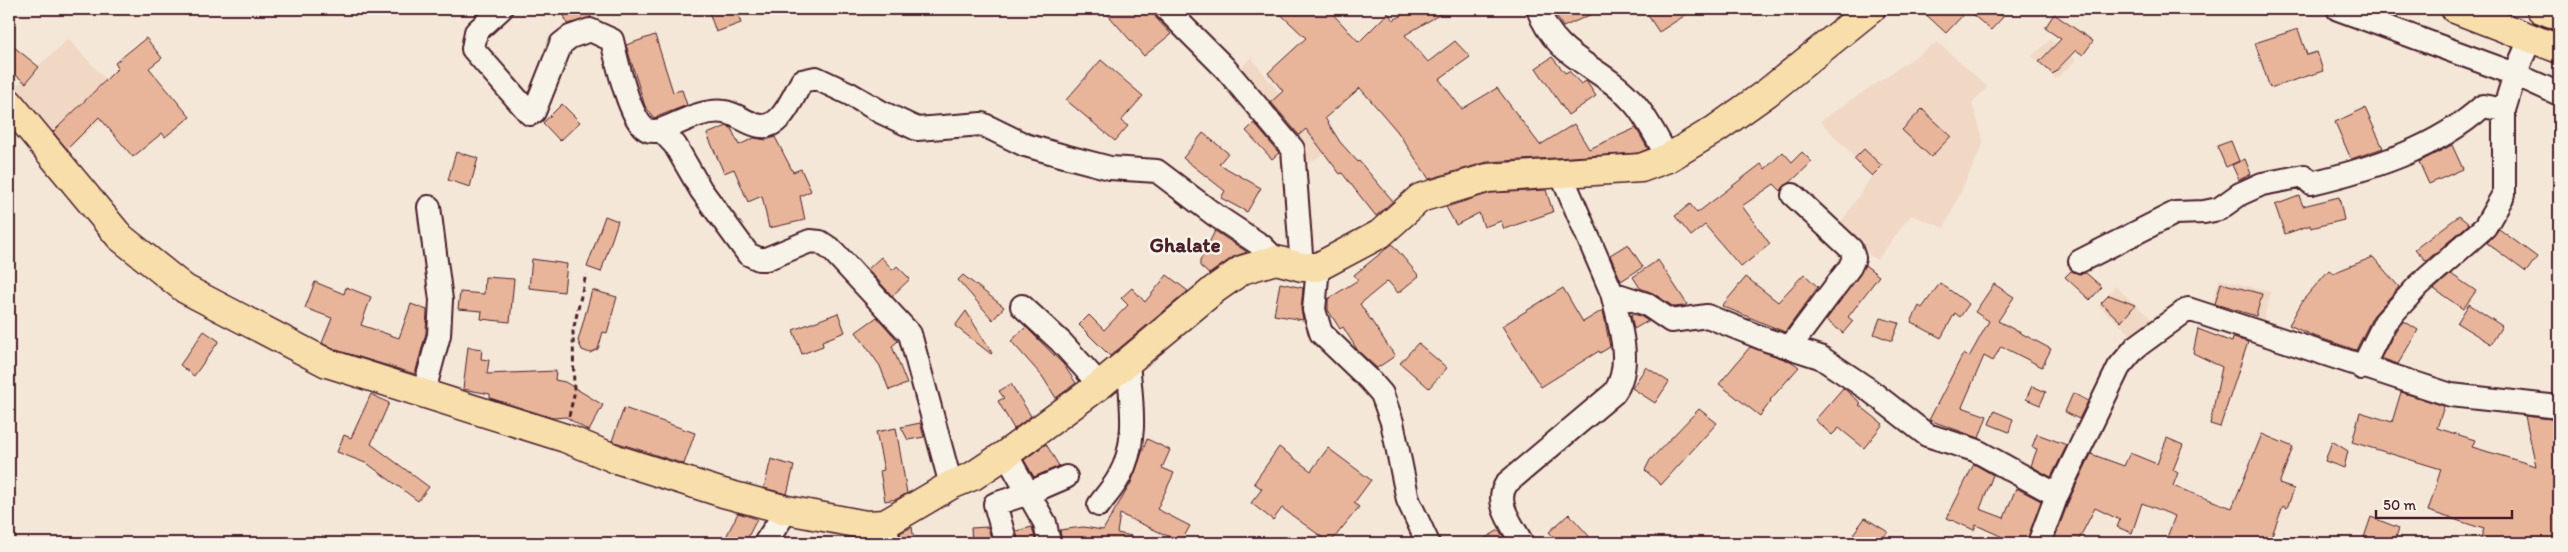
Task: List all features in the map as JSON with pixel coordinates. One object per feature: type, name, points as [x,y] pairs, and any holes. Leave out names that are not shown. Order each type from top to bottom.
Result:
[{"type":"main road","points":[[9,102],[120,237],[185,289],[327,363],[423,395],[564,438],[625,462],[787,510],[866,525],[887,534],[951,485],[973,476],[1006,454],[1100,385],[1242,270],[1276,260],[1310,267],[1380,234],[1420,198],[1488,178],[1641,168],[1668,158],[1716,129],[1768,92],[1871,9]]},
{"type":"main road","points":[[2455,9],[2559,49]]},
{"type":"main road","points":[[2541,9],[2559,16]]},
{"type":"street","points":[[501,9],[476,32],[473,49],[527,113],[534,112],[561,44],[570,37],[590,30],[612,40],[622,84],[639,122],[645,129],[655,132],[708,112],[725,112],[758,126],[771,126],[778,121],[802,82],[816,78],[917,129],[982,124],[1025,145],[1064,156],[1110,168],[1157,171],[1215,215],[1262,246],[1276,260]]},
{"type":"street","points":[[1166,9],[1224,66],[1293,149],[1310,267],[1314,310],[1322,333],[1382,394],[1392,422],[1408,500],[1428,543]]},
{"type":"street","points":[[1538,9],[1544,27],[1560,47],[1608,80],[1634,103],[1668,158]]},
{"type":"street","points":[[2338,9],[2515,74],[2559,94]]},
{"type":"street","points":[[2362,368],[2385,322],[2418,286],[2484,227],[2504,194],[2504,110],[2515,74],[2531,37]]},
{"type":"street","points":[[2080,261],[2175,213],[2204,212],[2219,209],[2240,194],[2262,184],[2304,176],[2311,183],[2342,176],[2437,138],[2462,125],[2482,106],[2504,110]]},
{"type":"street","points":[[661,130],[675,144],[701,190],[748,254],[759,259],[766,259],[810,242],[820,242],[832,250],[910,334],[951,485]]},
{"type":"street","points":[[1522,543],[1501,501],[1501,492],[1507,483],[1614,393],[1622,377],[1622,338],[1612,293],[1561,174]]},
{"type":"street","points":[[1790,347],[1850,267],[1854,258],[1851,250],[1793,195]]},
{"type":"street","points":[[423,395],[439,336],[441,300],[430,207]]},
{"type":"street","points":[[1612,293],[1646,304],[1671,321],[1707,316],[1820,357],[1868,390],[1927,435],[1975,450],[2057,495]]},
{"type":"street","points":[[1022,306],[1060,342],[1100,385]]},
{"type":"street","points":[[2039,543],[2057,495],[2119,367],[2136,347],[2188,309],[2362,368],[2451,395],[2559,406]]},
{"type":"street","points":[[1099,505],[1119,477],[1128,456],[1133,426],[1128,362]]},
{"type":"street","points":[[1006,454],[1045,523],[1049,543]]},
{"type":"street","points":[[1006,543],[995,504],[1029,493],[1066,477]]},
{"type":"street","points":[[765,543],[787,510]]},
{"type":"path","points":[[564,438],[574,395],[574,331],[586,274]]},
{"type":"shaded area","points":[[68,39],[124,99],[67,151],[11,91]]},
{"type":"shaded area","points":[[2050,40],[2076,60],[2056,79],[2032,56]]},
{"type":"shaded area","points":[[1937,42],[1988,87],[1972,103],[1984,142],[1944,228],[1911,215],[1877,260],[1835,231],[1872,176],[1820,121]]},
{"type":"shaded area","points":[[1251,57],[1325,153],[1300,168],[1233,78]]},
{"type":"shaded area","points":[[2219,279],[2271,292],[2262,326],[2210,312]]},
{"type":"shaded area","points":[[2115,286],[2159,326],[2139,342],[2099,306]]},
{"type":"building","points":[[562,9],[588,9],[591,18],[567,24]]},
{"type":"building","points":[[708,9],[736,9],[741,23],[716,32]]},
{"type":"building","points":[[1103,9],[1153,9],[1156,18],[1171,34],[1144,56]]},
{"type":"building","points":[[1275,9],[1328,9],[1359,42],[1388,13],[1393,20],[1415,9],[1449,9],[1405,35],[1428,62],[1455,41],[1470,57],[1439,79],[1462,109],[1497,88],[1540,145],[1574,124],[1589,149],[1636,128],[1648,149],[1638,153],[1487,162],[1429,179],[1397,131],[1360,88],[1325,118],[1340,142],[1393,201],[1376,216],[1342,173],[1340,174],[1306,129],[1299,135],[1271,102],[1283,91],[1268,73],[1306,38]]},
{"type":"building","points":[[1552,9],[1603,9],[1563,27]]},
{"type":"building","points":[[1656,9],[1695,9],[1659,32],[1647,14]]},
{"type":"building","points":[[1920,9],[1954,9],[1962,16],[1946,33]]},
{"type":"building","points":[[1966,9],[1994,9],[2003,17],[1991,30]]},
{"type":"building","points":[[2054,14],[2093,41],[2083,55],[2076,50],[2053,74],[2039,62],[2061,39],[2045,28]]},
{"type":"building","points":[[2298,29],[2307,55],[2317,52],[2323,71],[2270,88],[2255,43]]},
{"type":"building","points":[[655,35],[673,92],[682,90],[687,105],[654,118],[645,106],[626,45]]},
{"type":"building","points":[[146,38],[162,58],[149,68],[190,117],[165,137],[162,133],[133,157],[99,117],[67,149],[53,132],[118,68],[115,63]]},
{"type":"building","points":[[9,43],[39,67],[26,83],[9,70]]},
{"type":"building","points":[[1552,57],[1565,73],[1569,71],[1581,84],[1586,81],[1596,96],[1568,115],[1536,68]]},
{"type":"building","points":[[1101,60],[1143,96],[1121,121],[1128,126],[1115,141],[1066,100]]},
{"type":"building","points":[[562,104],[580,122],[560,141],[543,123]]},
{"type":"building","points":[[2365,108],[2383,148],[2351,159],[2335,122]]},
{"type":"building","points":[[1922,109],[1951,136],[1931,157],[1902,130]]},
{"type":"building","points":[[1254,123],[1279,153],[1272,159],[1246,131]]},
{"type":"building","points":[[727,126],[731,128],[739,145],[754,138],[766,140],[775,137],[793,172],[801,169],[811,191],[800,196],[805,220],[769,228],[762,196],[748,202],[734,169],[724,173],[707,134]]},
{"type":"building","points":[[1203,133],[1228,153],[1219,164],[1261,188],[1247,212],[1221,198],[1225,191],[1183,158]]},
{"type":"building","points":[[2231,141],[2239,161],[2226,167],[2217,146]]},
{"type":"building","points":[[2452,145],[2463,169],[2429,184],[2419,162]]},
{"type":"building","points":[[1864,149],[1882,166],[1872,176],[1854,159]]},
{"type":"building","points":[[456,152],[478,158],[470,187],[448,180]]},
{"type":"building","points":[[1783,152],[1792,162],[1802,152],[1812,162],[1781,191],[1774,184],[1742,206],[1770,244],[1741,267],[1705,225],[1691,236],[1675,216],[1690,204],[1697,213],[1761,164],[1765,169]]},
{"type":"building","points":[[2245,159],[2251,174],[2239,180],[2232,165]]},
{"type":"building","points":[[1546,190],[1553,212],[1504,229],[1501,221],[1484,227],[1479,213],[1456,225],[1446,207],[1491,193]]},
{"type":"building","points":[[2299,196],[2303,206],[2339,197],[2344,220],[2311,228],[2311,225],[2285,234],[2275,205]]},
{"type":"building","points":[[605,216],[618,221],[601,272],[587,267]]},
{"type":"building","points":[[2459,216],[2469,224],[2426,261],[2415,249]]},
{"type":"building","points":[[2499,229],[2537,257],[2526,272],[2487,243]]},
{"type":"building","points":[[1215,231],[1247,252],[1233,257],[1209,274],[1200,266],[1200,261]]},
{"type":"building","points":[[1392,244],[1419,276],[1398,293],[1388,281],[1360,304],[1395,356],[1377,368],[1358,351],[1343,327],[1340,329],[1328,310],[1328,299],[1358,280],[1354,275]]},
{"type":"building","points":[[1628,244],[1643,267],[1621,281],[1610,255]]},
{"type":"building","points":[[881,257],[893,270],[897,266],[910,279],[892,296],[868,269]]},
{"type":"building","points":[[2373,257],[2399,287],[2373,316],[2356,350],[2311,335],[2289,325],[2303,300],[2329,270],[2333,273]]},
{"type":"building","points":[[532,259],[567,264],[564,292],[529,288]]},
{"type":"building","points":[[1658,260],[1687,304],[1684,306],[1674,307],[1653,293],[1640,288],[1633,277]]},
{"type":"building","points":[[1865,265],[1879,276],[1848,317],[1853,321],[1843,333],[1826,320]]},
{"type":"building","points":[[2071,271],[2079,274],[2086,273],[2102,287],[2090,300],[2065,277]]},
{"type":"building","points":[[1804,274],[1818,287],[1785,332],[1722,306],[1746,277],[1778,302]]},
{"type":"building","points":[[2451,274],[2476,291],[2463,309],[2434,289]]},
{"type":"building","points":[[963,275],[1004,307],[993,320],[958,280]]},
{"type":"building","points":[[1167,275],[1188,291],[1110,356],[1079,325],[1089,315],[1104,330],[1128,305],[1121,298],[1132,288],[1145,302]]},
{"type":"building","points":[[485,277],[514,279],[510,322],[481,319],[482,311],[458,309],[460,292],[484,294]]},
{"type":"building","points":[[315,282],[344,294],[346,287],[371,297],[361,325],[399,338],[411,304],[427,310],[426,333],[415,374],[333,349],[322,343],[332,318],[305,308]]},
{"type":"building","points":[[1280,283],[1303,288],[1301,309],[1303,320],[1274,315]]},
{"type":"building","points":[[1940,283],[1969,304],[1960,317],[1955,313],[1941,338],[1911,322],[1919,306],[1922,308]]},
{"type":"building","points":[[2221,283],[2262,294],[2256,316],[2215,304]]},
{"type":"building","points":[[1994,284],[2014,297],[1998,321],[2051,349],[2042,367],[2001,346],[1993,361],[1984,356],[1962,407],[1987,416],[1979,438],[1929,420],[1963,354],[1969,357],[1989,321],[1975,312]]},
{"type":"building","points":[[1563,288],[1583,322],[1603,310],[1610,347],[1600,353],[1599,351],[1541,387],[1502,326]]},
{"type":"building","points":[[592,290],[617,297],[607,333],[603,332],[598,349],[590,353],[582,350],[578,341]]},
{"type":"building","points":[[2109,295],[2135,305],[2121,322],[2101,303]]},
{"type":"building","points":[[2469,304],[2502,326],[2491,344],[2457,323]]},
{"type":"building","points":[[966,311],[992,353],[991,354],[955,326]]},
{"type":"building","points":[[838,313],[845,332],[822,341],[823,346],[802,354],[793,330]]},
{"type":"building","points":[[1633,314],[1648,321],[1634,329],[1631,315]]},
{"type":"building","points":[[877,317],[898,341],[892,346],[907,384],[889,390],[880,366],[856,332]]},
{"type":"building","points":[[1880,318],[1899,323],[1892,341],[1874,334]]},
{"type":"building","points":[[2404,321],[2418,330],[2398,364],[2381,358],[2396,330]]},
{"type":"building","points":[[1026,327],[1063,364],[1076,383],[1056,398],[1042,376],[1011,341]]},
{"type":"building","points":[[2198,329],[2232,342],[2233,338],[2248,342],[2220,427],[2210,424],[2222,367],[2193,353]]},
{"type":"building","points":[[204,331],[219,341],[194,376],[180,365]]},
{"type":"building","points":[[1418,343],[1447,368],[1429,388],[1400,363]]},
{"type":"building","points":[[468,347],[482,349],[481,359],[489,360],[487,374],[556,371],[555,380],[565,382],[603,405],[589,431],[566,417],[553,418],[490,398],[490,394],[463,389]]},
{"type":"building","points":[[1750,347],[1792,362],[1799,367],[1770,400],[1760,416],[1719,384]]},
{"type":"building","points":[[1646,367],[1669,382],[1655,403],[1632,388]]},
{"type":"building","points":[[1011,384],[1031,416],[1014,429],[998,401],[1004,398],[999,391]]},
{"type":"building","points":[[2032,386],[2046,392],[2040,405],[2026,399]]},
{"type":"building","points":[[1843,388],[1861,403],[1859,405],[1883,424],[1864,448],[1839,428],[1832,435],[1815,420]]},
{"type":"building","points":[[2401,392],[2444,406],[2437,428],[2475,440],[2472,447],[2536,466],[2525,416],[2559,420],[2559,543],[2479,543],[2484,529],[2428,511],[2441,469],[2352,442],[2360,412],[2392,422]]},
{"type":"building","points":[[2073,393],[2088,401],[2079,419],[2065,412]]},
{"type":"building","points":[[371,394],[389,403],[371,444],[429,487],[418,501],[368,464],[337,452],[344,435],[351,438]]},
{"type":"building","points":[[624,408],[695,433],[684,464],[612,441]]},
{"type":"building","points":[[1699,409],[1717,423],[1661,485],[1645,470],[1650,460]]},
{"type":"building","points":[[1994,411],[2013,419],[2009,432],[1989,424]]},
{"type":"building","points":[[920,423],[924,437],[908,440],[901,427]]},
{"type":"building","points":[[896,428],[907,493],[897,499],[885,501],[880,471],[884,470],[876,432]]},
{"type":"building","points":[[2037,434],[2067,445],[2051,477],[2031,466],[2037,449],[2032,447]]},
{"type":"building","points":[[2262,434],[2293,447],[2279,484],[2294,489],[2287,508],[2283,506],[2269,543],[2165,543],[2175,516],[2142,503],[2132,533],[2117,527],[2120,520],[2095,508],[2077,543],[2053,543],[2069,500],[2091,454],[2124,466],[2130,453],[2157,464],[2167,438],[2183,445],[2173,470],[2178,473],[2173,486],[2232,508]]},
{"type":"building","points":[[1147,439],[1170,450],[1162,468],[1174,473],[1157,509],[1190,526],[1181,542],[1120,514],[1117,533],[1132,536],[1131,543],[1062,543],[1060,530],[1083,527],[1103,530],[1131,483]]},
{"type":"building","points":[[2332,441],[2348,451],[2344,468],[2325,461]]},
{"type":"building","points":[[1046,444],[1059,466],[1034,477],[1024,460]]},
{"type":"building","points":[[1279,447],[1311,471],[1328,448],[1371,480],[1354,503],[1359,507],[1330,543],[1282,508],[1273,520],[1251,503],[1262,489],[1254,483]]},
{"type":"building","points":[[771,459],[794,466],[787,494],[764,488]]},
{"type":"building","points":[[1974,464],[1993,475],[1980,509],[2004,518],[2016,488],[2041,501],[2026,543],[2016,543],[1976,525],[1974,530],[1947,518]]},
{"type":"building","points":[[738,513],[757,519],[745,543],[723,543]]},
{"type":"building","points":[[1569,514],[1589,536],[1581,543],[1559,543],[1549,532]]},
{"type":"building","points":[[2371,517],[2399,528],[2394,543],[2362,543]]},
{"type":"building","points":[[1865,518],[1888,532],[1878,543],[1864,543],[1853,534]]},
{"type":"building","points":[[912,527],[914,540],[902,543],[900,533]]},
{"type":"building","points":[[988,527],[992,543],[972,543],[971,528]]},
{"type":"building","points":[[1032,527],[1036,543],[1019,543],[1016,531]]},
{"type":"building","points":[[1499,530],[1507,543],[1477,543]]},
{"type":"district","name":"Ghalate","points":[[1185,245]]}]
